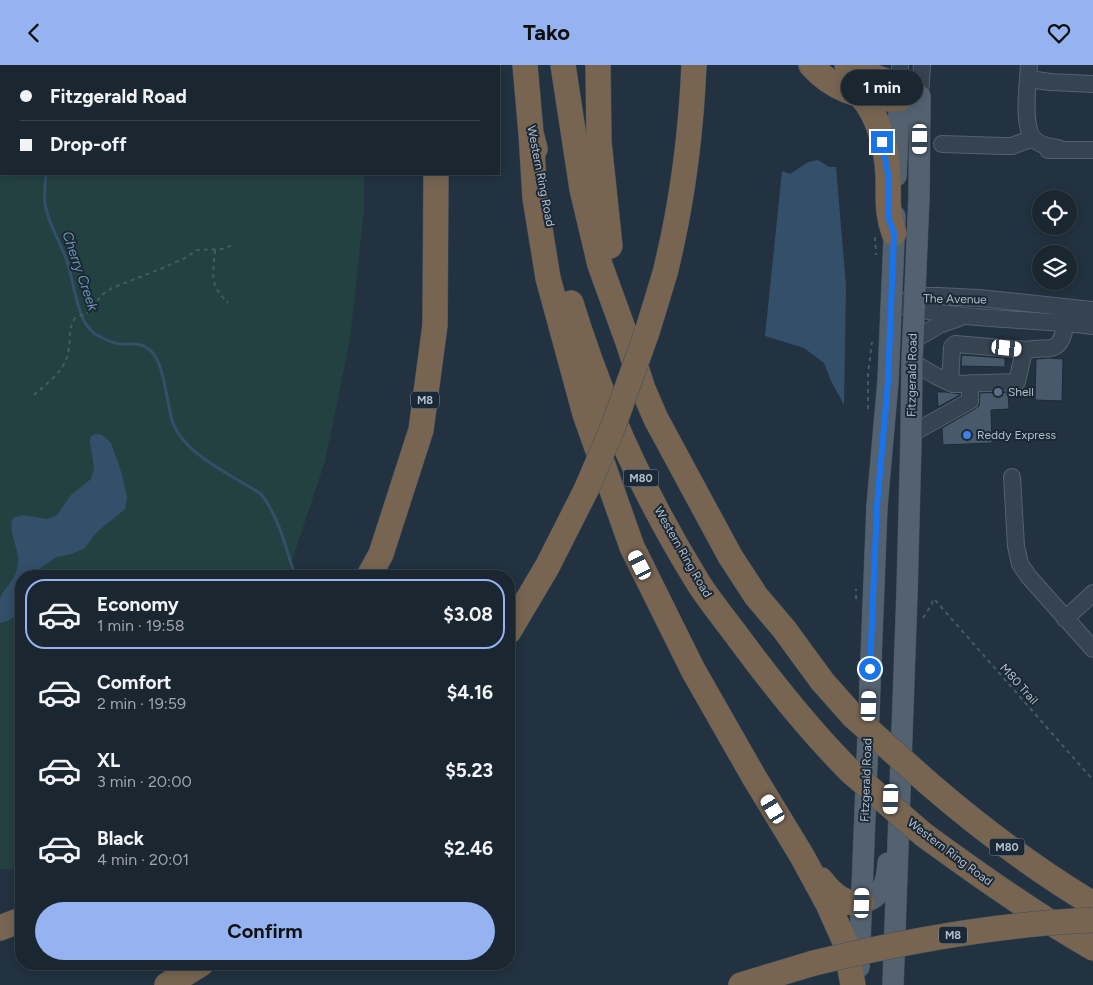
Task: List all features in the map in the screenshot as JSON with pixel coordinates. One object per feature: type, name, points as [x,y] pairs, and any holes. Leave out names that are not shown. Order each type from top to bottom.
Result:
[{"type":"highway","name":"Western Ring Road","points":[[525,65],[532,133],[547,212],[574,315],[608,405],[633,461],[660,515],[700,585],[766,676],[820,740],[851,772],[924,835],[1024,906],[1093,949]]},
{"type":"highway","name":"M80","points":[[563,65],[582,189],[600,265],[638,337],[643,389],[656,419],[730,557],[756,595],[784,629],[822,681],[876,738],[964,814],[1051,879],[1093,904]]},
{"type":"highway","points":[[598,65],[599,142],[615,283],[638,337]]},
{"type":"highway","points":[[515,621],[548,567],[586,490],[613,427],[638,337],[665,273],[678,211],[687,152],[694,65]]},
{"type":"highway","points":[[811,65],[837,86],[861,96],[879,99],[905,87]]},
{"type":"highway","points":[[847,65],[905,87]]},
{"type":"highway","points":[[861,96],[871,109],[882,142],[888,174],[888,217],[894,233]]},
{"type":"highway","points":[[532,133],[536,198],[548,278],[585,414],[632,547],[693,671],[802,856],[828,904],[845,941],[853,985]]},
{"type":"highway","name":"M8","points":[[372,570],[381,554],[421,430],[435,325],[436,175]]},
{"type":"highway","points":[[802,856],[828,889],[836,896],[850,903],[862,903]]},
{"type":"highway","name":"M8","points":[[741,985],[814,963],[909,942],[1027,925],[1093,920]]},
{"type":"highway","points":[[0,929],[15,923]]},
{"type":"highway","points":[[167,985],[191,970]]},
{"type":"main road","name":"Fitzgerald Road","points":[[859,985],[877,506],[888,381],[894,233],[905,87]]},
{"type":"main road","name":"Fitzgerald Road","points":[[893,985],[911,436],[912,341],[919,196],[905,87]]},
{"type":"main road","points":[[862,903],[874,899],[878,895],[882,890],[888,873],[900,533],[911,436]]},
{"type":"street","name":"Fitzgerald Road","points":[[905,87],[922,65]]},
{"type":"street","points":[[1028,134],[1029,72],[1050,82],[1093,84]]},
{"type":"street","points":[[942,144],[1012,146],[1028,134]]},
{"type":"street","points":[[1028,134],[1042,144],[1058,148],[1093,150]]},
{"type":"street","name":"The Avenue","points":[[914,304],[926,296],[946,296],[1067,306],[1093,310]]},
{"type":"street","name":"The Avenue","points":[[892,303],[914,304],[927,312],[1093,326]]},
{"type":"street","points":[[951,383],[952,347],[955,344],[1027,350],[1050,348],[1058,345],[1063,336],[1067,306]]},
{"type":"street","name":"The Avenue","points":[[912,341],[939,325],[966,316]]},
{"type":"street","points":[[912,362],[936,377],[951,383],[1017,382],[1023,355],[1027,350]]},
{"type":"street","points":[[911,436],[970,401],[970,383]]},
{"type":"street","points":[[1012,475],[1016,546],[1020,563],[1029,577],[1093,649]]},
{"type":"street","points":[[1065,619],[1093,593]]},
{"type":"path","points":[[34,395],[61,369],[66,361],[72,321],[76,317],[87,313],[102,294],[112,288],[163,269],[197,251],[215,250],[233,245]]},
{"type":"path","points":[[215,250],[214,283],[218,293],[228,303]]},
{"type":"path","name":"M80 Trail","points":[[933,599],[1093,780]]},
{"type":"green space","points":[[0,175],[364,175],[364,210],[350,340],[325,461],[289,570],[15,570],[15,870],[0,869]]},
{"type":"water","points":[[818,160],[829,167],[836,167],[846,286],[844,405],[824,363],[804,348],[765,336],[782,171],[790,174],[808,162]]},
{"type":"water","points":[[95,434],[102,435],[111,443],[122,474],[127,498],[125,509],[97,532],[84,549],[57,557],[39,570],[17,570],[18,558],[12,534],[13,518],[23,515],[47,519],[57,515],[71,495],[91,479],[94,468],[90,437]]},
{"type":"water","points":[[15,575],[15,616],[0,623],[0,599]]},
{"type":"building","points":[[962,355],[1005,358],[1005,367],[961,366]]},
{"type":"building","points":[[1036,359],[1063,359],[1062,401],[1035,400]]},
{"type":"building","points":[[937,392],[945,392],[960,395],[938,407]]},
{"type":"building","points":[[1008,392],[1009,409],[991,410],[992,443],[943,445],[942,428],[979,406],[980,393]]},
{"type":"waterway","name":"Cherry Creek","points":[[46,175],[45,204],[51,226],[67,261],[78,305],[85,323],[95,334],[107,340],[120,344],[144,346],[152,352],[159,365],[172,420],[178,432],[197,454],[261,494],[273,513],[293,570]]},
{"type":"place","name":"Shell","points":[[998,392]]},
{"type":"place","name":"Reddy Express","points":[[967,435]]},
{"type":"route","points":[[870,669],[877,506],[888,381],[894,233],[888,217],[888,174],[882,142]]}]
